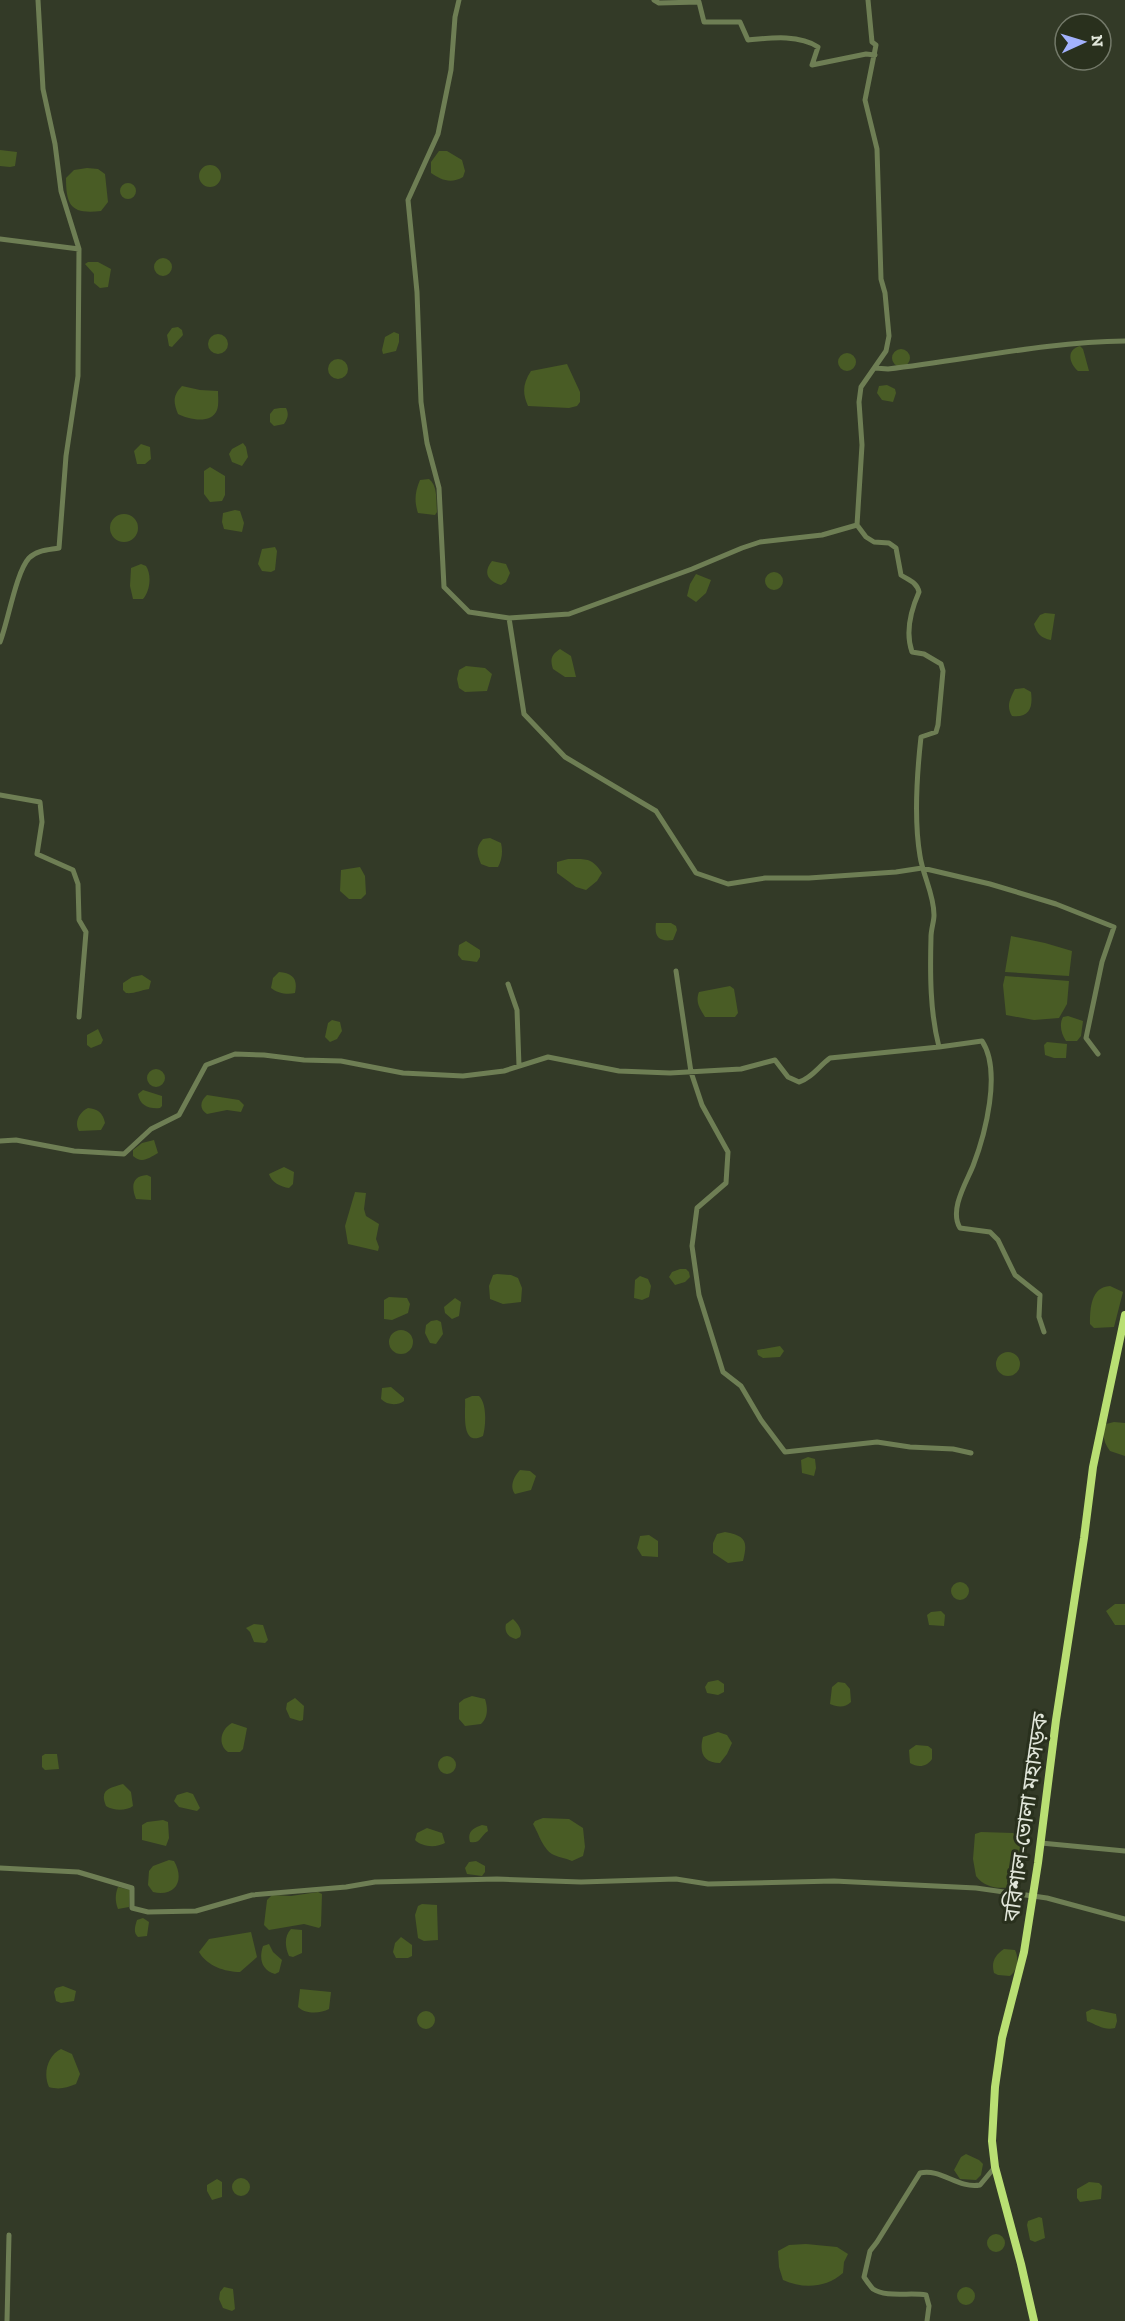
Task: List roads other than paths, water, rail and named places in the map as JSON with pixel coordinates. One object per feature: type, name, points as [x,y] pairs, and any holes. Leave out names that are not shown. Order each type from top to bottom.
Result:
[{"type":"highway","name":"বরিশাল-ভোলা মহাসড়ক","points":[[1034,2321],[1022,2264],[995,2167],[992,2141],[997,2066],[1024,1952],[1093,1467],[1125,1315]]},
{"type":"street","points":[[0,642],[12,598],[28,559],[39,551],[60,548],[66,456],[78,376],[79,249],[61,190],[55,144],[43,89],[38,0]]},
{"type":"street","points":[[459,0],[455,17],[451,70],[438,134],[408,200],[417,292],[421,402],[427,443],[439,488],[444,587],[469,612],[509,618],[569,614],[760,542],[822,535],[857,525]]},
{"type":"street","points":[[654,0],[659,3],[699,2],[704,22],[740,22],[748,40],[774,38],[810,42],[818,47],[812,65],[866,54],[875,55]]},
{"type":"street","points":[[868,0],[872,42],[876,45],[865,100],[877,150],[881,279],[888,314],[889,336],[886,351],[861,387],[859,402],[862,445],[857,525],[866,537],[874,542],[889,543],[896,548],[901,575],[918,586],[919,592],[909,627],[909,644],[912,652],[924,654],[941,664],[943,671],[936,732],[921,737],[916,809],[922,868],[930,892],[934,917],[931,974],[933,1014],[939,1047]]},
{"type":"street","points":[[0,239],[79,249]]},
{"type":"street","points":[[875,368],[888,369],[1006,351],[1098,341],[1125,341]]},
{"type":"street","points":[[509,618],[524,714],[566,757],[656,812],[696,873],[729,884],[765,878],[819,878],[922,868],[990,884],[1056,904],[1114,927],[1102,962],[1086,1038],[1098,1054]]},
{"type":"street","points":[[0,795],[40,802],[42,822],[37,854],[73,870],[78,885],[79,920],[86,932],[80,1017]]},
{"type":"street","points":[[676,971],[691,1072],[702,1105],[728,1152],[726,1183],[697,1208],[692,1246],[699,1295],[723,1372],[741,1386],[761,1420],[784,1452],[877,1442],[910,1447],[953,1449],[971,1453]]},
{"type":"street","points":[[508,984],[517,1010],[519,1066]]},
{"type":"street","points":[[0,1141],[16,1140],[74,1151],[124,1154],[151,1129],[178,1115],[206,1065],[235,1054],[341,1061],[403,1073],[447,1075],[484,1074],[548,1057],[618,1071],[670,1073],[741,1069],[775,1060],[788,1077],[799,1082],[809,1079],[818,1066],[830,1058],[982,1041],[988,1051],[991,1096],[976,1157],[959,1198],[956,1222],[960,1228],[990,1232],[998,1240],[1016,1275],[1040,1294],[1039,1317],[1044,1332]]},
{"type":"street","points":[[1041,1843],[1125,1851]]},
{"type":"street","points":[[0,1868],[78,1872],[132,1888],[132,1908],[148,1912],[196,1911],[252,1895],[346,1887],[375,1882],[497,1879],[581,1882],[676,1879],[726,1884],[834,1881],[976,1888],[1033,1896],[1125,1919]]},
{"type":"street","points":[[927,2321],[929,2306],[926,2295],[888,2293],[873,2289],[864,2277],[870,2251],[911,2188],[915,2177],[920,2173],[939,2175],[961,2185],[972,2187],[980,2186],[995,2167]]},
{"type":"street","points":[[7,2321],[9,2235]]}]
